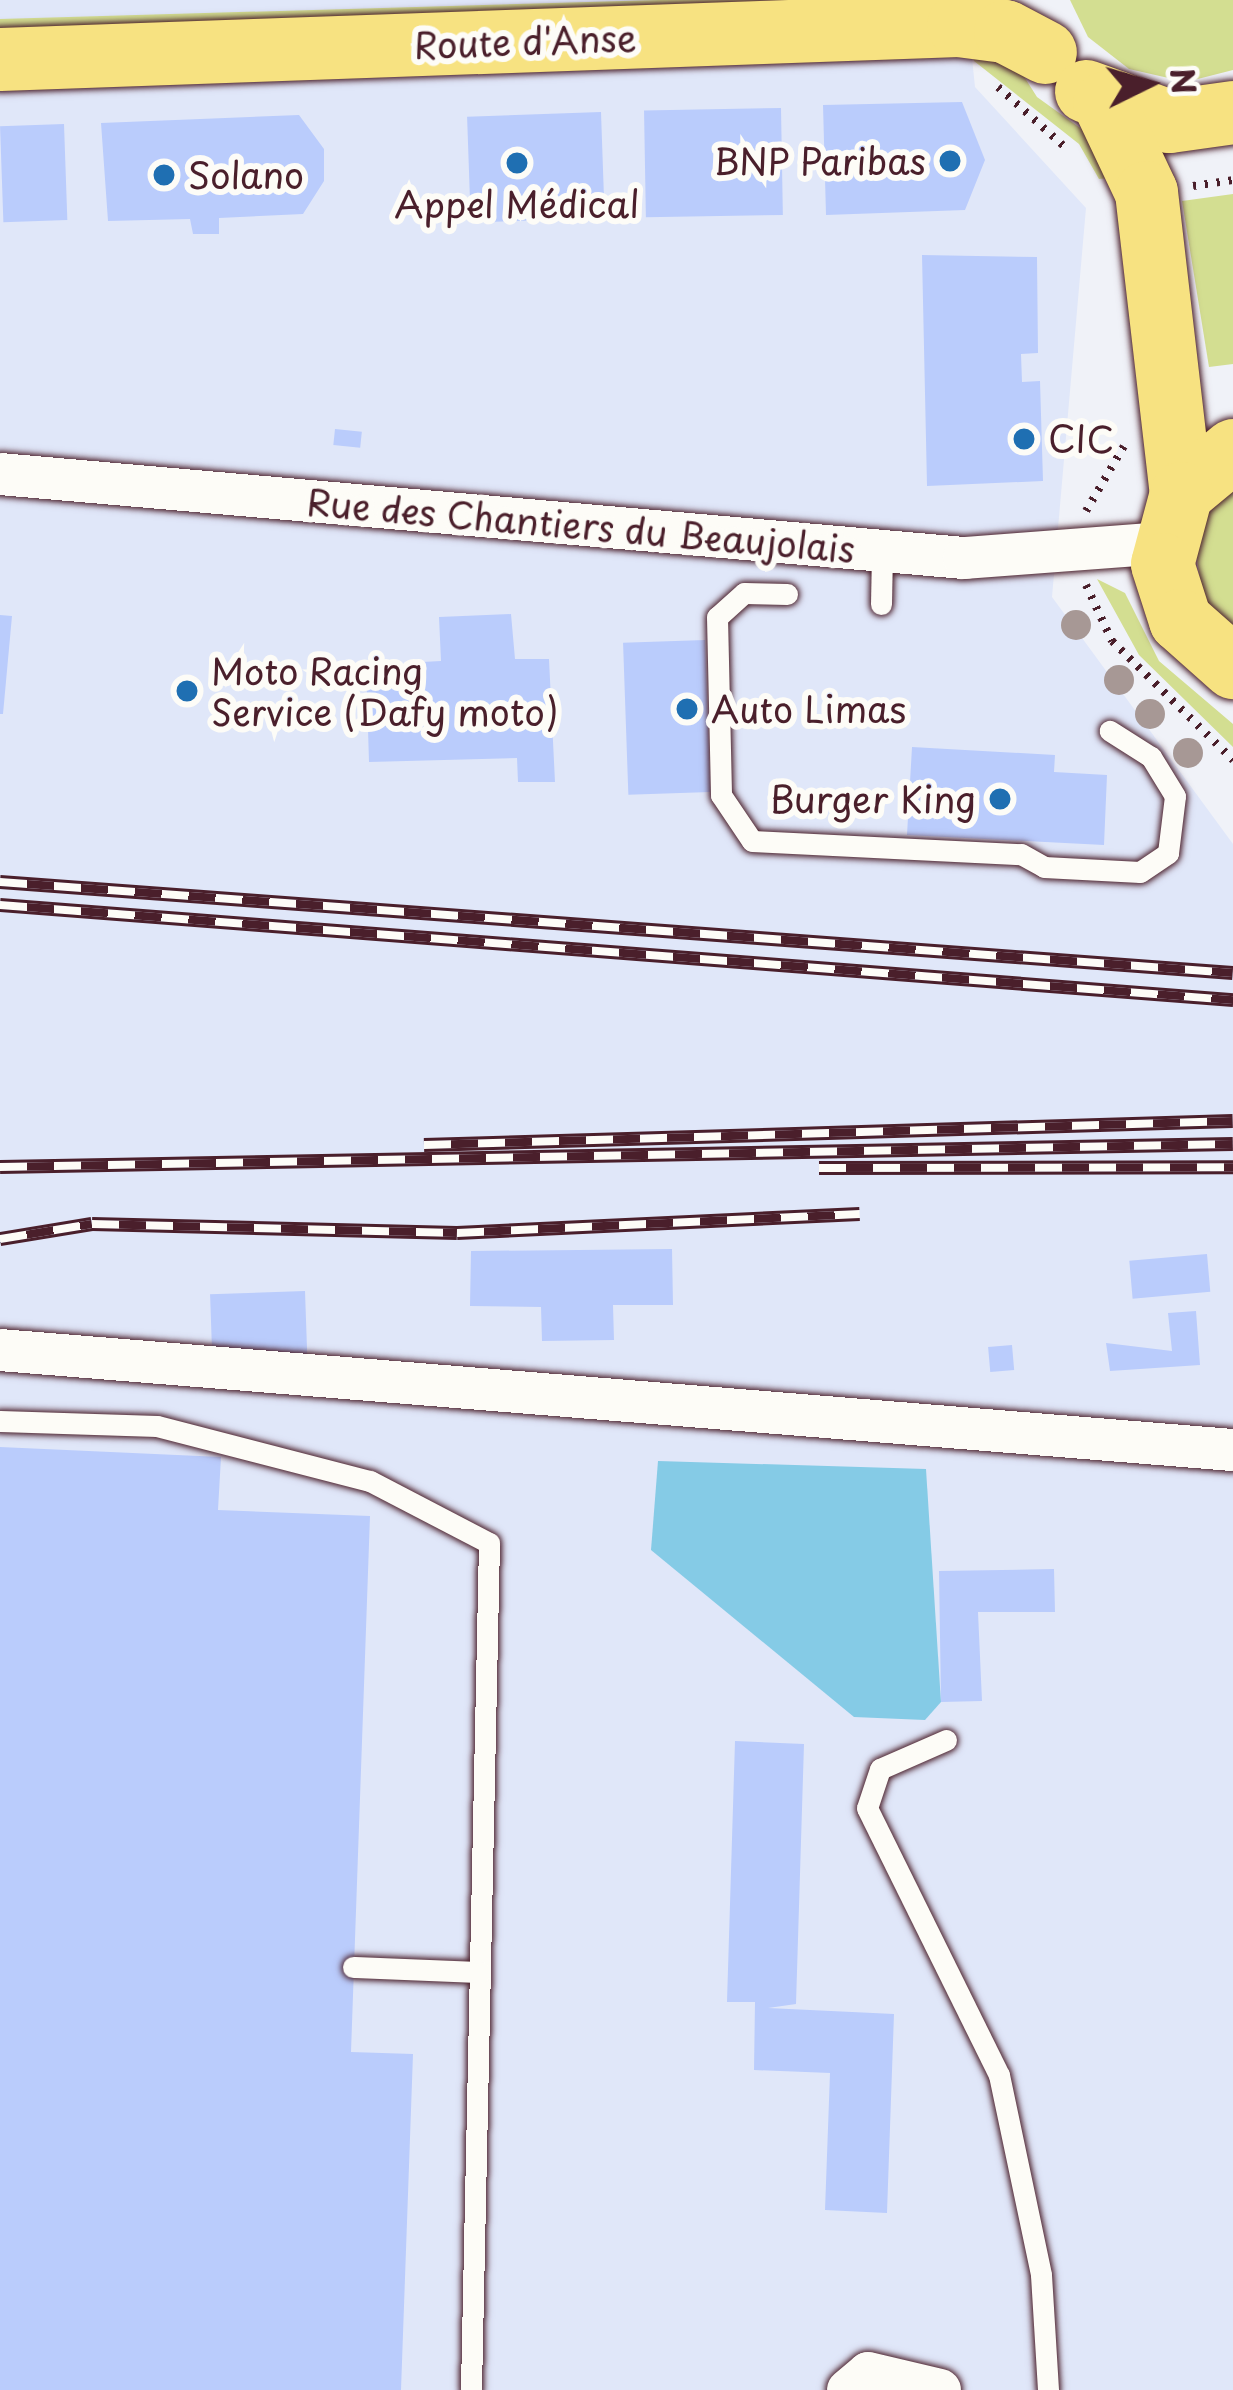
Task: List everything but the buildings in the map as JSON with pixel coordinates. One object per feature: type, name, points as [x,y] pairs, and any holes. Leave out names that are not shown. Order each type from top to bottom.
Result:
[{"type":"main road","name":"Route d'Anse","points":[[0,59],[958,25],[1005,31],[1033,26],[1104,103]]},
{"type":"main road","points":[[1104,103],[1169,121],[1233,112]]},
{"type":"main road","points":[[1104,103],[1146,192],[1180,620],[1233,667]]},
{"type":"main road","points":[[1172,518],[1233,450]]},
{"type":"street","name":"Rue des Chantiers du Beaujolais","points":[[0,474],[964,558],[1090,545],[1172,518]]},
{"type":"street","points":[[0,1350],[1233,1450]]},
{"type":"street","points":[[848,2390],[868,2373],[940,2390]]},
{"type":"lane","points":[[881,550],[881,604]]},
{"type":"lane","points":[[787,594],[730,600],[715,638],[721,795],[752,841],[1021,854],[1044,867],[1140,872],[1168,853],[1174,796],[1150,757],[1110,731]]},
{"type":"lane","points":[[0,1420],[157,1426],[370,1480],[489,1543],[471,2390]]},
{"type":"lane","points":[[946,1740],[880,1768],[867,1808],[999,2075],[1041,2275],[1048,2390]]},
{"type":"lane","points":[[353,1967],[480,1972]]},
{"type":"path","points":[[958,25],[968,75],[996,85],[1082,166]]},
{"type":"path","points":[[1129,436],[1085,512],[1090,545],[1086,586],[1112,641],[1233,760]]},
{"type":"shaded area","points":[[0,0],[966,0],[975,87],[1086,208],[1052,597],[1233,844],[1233,2390],[0,2390]]},
{"type":"green space","points":[[659,0],[940,0],[0,38],[0,19]]},
{"type":"green space","points":[[1070,0],[1233,0],[1233,70],[1186,82],[1129,69],[1088,37]]},
{"type":"green space","points":[[970,43],[1018,67],[1037,97],[1094,138],[1118,177],[1099,179],[1079,144],[974,61]]},
{"type":"green space","points":[[1233,194],[1233,364],[1209,367],[1182,201]]},
{"type":"green space","points":[[1233,487],[1233,635],[1203,597],[1196,553],[1205,517]]},
{"type":"green space","points":[[1097,579],[1125,593],[1159,661],[1233,724],[1233,747],[1139,655]]},
{"type":"water","points":[[658,1461],[926,1469],[941,1702],[925,1720],[854,1717],[651,1550]]},
{"type":"railway","points":[[0,882],[1233,973]]},
{"type":"railway","points":[[0,905],[1233,1000]]},
{"type":"railway","points":[[424,1145],[1233,1121]]},
{"type":"railway","points":[[0,1167],[1233,1144]]},
{"type":"railway","points":[[819,1168],[1233,1167]]},
{"type":"railway","points":[[0,1239],[92,1224],[457,1233],[860,1214]]},
{"type":"place","name":"BNP Paribas","points":[[950,161]]},
{"type":"place","name":"Appel Médical","points":[[517,163]]},
{"type":"place","name":"Solano","points":[[164,175]]},
{"type":"place","name":"CIC","points":[[1024,439]]},
{"type":"place","name":"Moto Racing Service (Dafy moto)","points":[[187,691]]},
{"type":"place","name":"Auto Limas","points":[[687,709]]},
{"type":"place","name":"Burger King","points":[[1000,799]]}]
